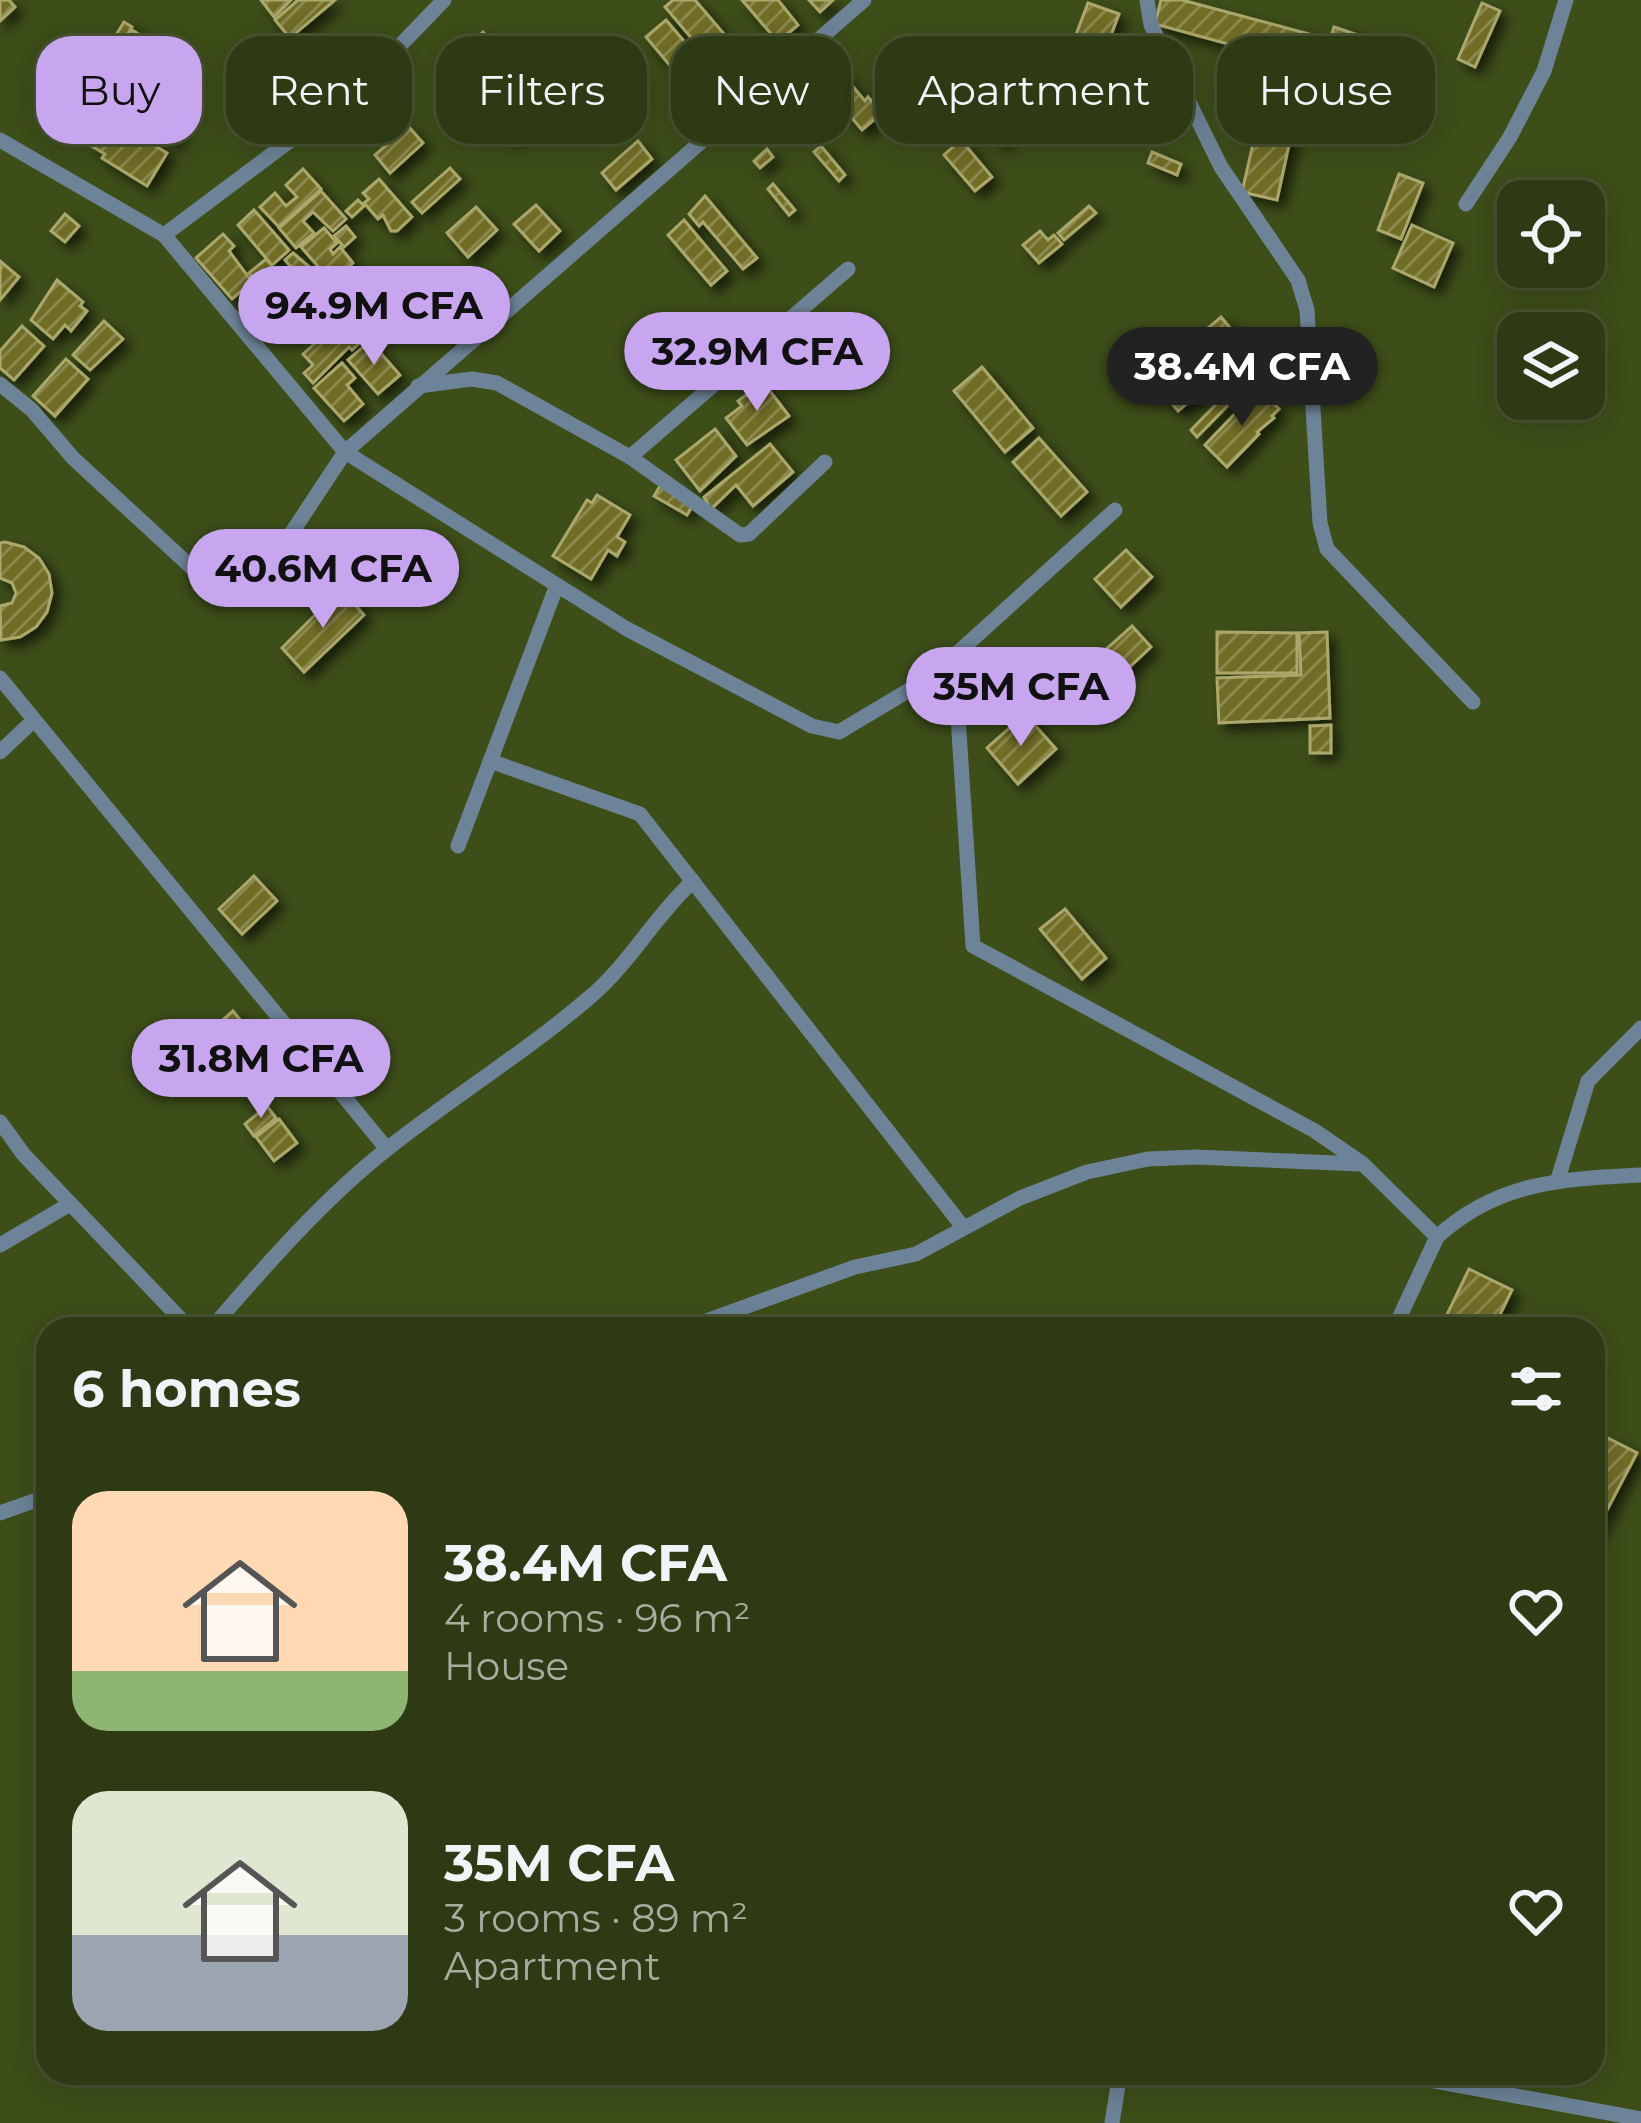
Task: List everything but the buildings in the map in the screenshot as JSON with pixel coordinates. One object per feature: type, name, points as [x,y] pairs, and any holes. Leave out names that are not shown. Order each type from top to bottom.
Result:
[{"type":"street","points":[[164,235],[355,92],[444,0]]},
{"type":"street","points":[[0,384],[216,590],[234,593],[279,552],[345,452],[864,0]]},
{"type":"street","points":[[1147,0],[1151,25],[1221,166],[1298,280],[1307,310],[1318,502],[1327,549],[1473,702]]},
{"type":"street","points":[[1466,204],[1510,137],[1544,71],[1566,0]]},
{"type":"street","points":[[0,140],[164,235],[345,452],[627,629],[812,726],[839,732],[931,677],[1115,510]]},
{"type":"street","points":[[630,457],[848,269]]},
{"type":"street","points":[[418,386],[472,379],[497,383],[630,457],[740,535],[749,534],[826,461]]},
{"type":"street","points":[[458,846],[557,586]]},
{"type":"street","points":[[931,677],[958,717],[973,946],[1315,1131],[1363,1164],[1437,1237]]},
{"type":"street","points":[[0,678],[387,1149]]},
{"type":"street","points":[[0,752],[34,720]]},
{"type":"street","points":[[490,761],[640,814],[963,1227]]},
{"type":"street","points":[[221,1317],[387,1149],[590,997],[628,960],[662,912],[693,881]]},
{"type":"street","points":[[1558,1179],[1588,1081],[1641,1028]]},
{"type":"street","points":[[0,1122],[23,1156],[178,1317]]},
{"type":"street","points":[[717,1317],[855,1267],[898,1261],[1020,1198],[1087,1172],[1148,1159],[1363,1164]]},
{"type":"street","points":[[1400,1317],[1437,1237],[1456,1220],[1537,1183],[1641,1175]]},
{"type":"street","points":[[0,1245],[70,1204]]},
{"type":"street","points":[[0,1513],[36,1500]]},
{"type":"street","points":[[1112,2123],[1118,2085]]},
{"type":"street","points":[[1454,2085],[1641,2119]]},
{"type":"street","points":[[1538,2101],[1540,2123]]}]
